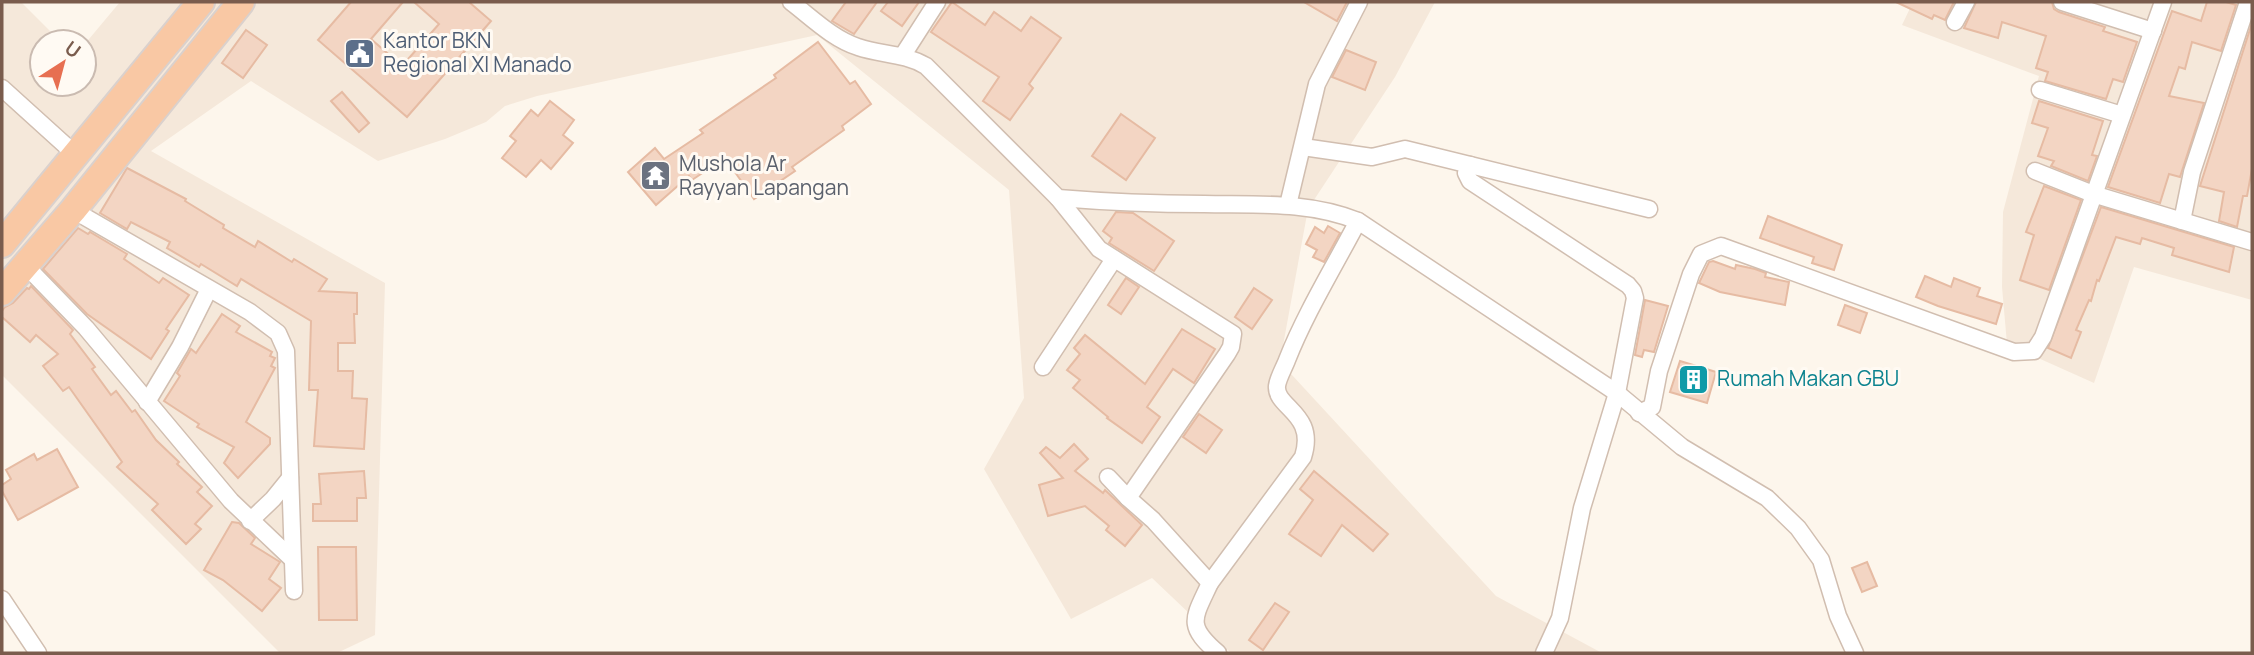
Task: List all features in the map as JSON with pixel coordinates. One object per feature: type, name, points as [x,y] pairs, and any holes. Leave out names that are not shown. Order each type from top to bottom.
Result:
[{"type":"highway","points":[[2,244],[201,2]]},
{"type":"highway","points":[[2,292],[73,210],[241,2]]},
{"type":"street","points":[[791,2],[844,42],[862,49],[903,55],[926,66],[1058,198],[1099,250],[1233,334],[1227,354],[1128,498]]},
{"type":"street","points":[[903,55],[937,2]]},
{"type":"street","points":[[1288,205],[1317,84],[1359,2]]},
{"type":"street","points":[[1955,22],[1966,2]]},
{"type":"street","points":[[1639,413],[1652,407],[1659,370],[1691,274],[1701,254],[1721,246],[2014,352],[2034,351],[2043,337],[2092,194],[2164,2]]},
{"type":"street","points":[[2182,221],[2192,172],[2248,2]]},
{"type":"street","points":[[2069,3],[2153,31]]},
{"type":"street","points":[[2,88],[76,155]]},
{"type":"street","points":[[2040,90],[2122,115]]},
{"type":"street","points":[[1303,147],[1372,157],[1405,149],[1648,209]]},
{"type":"street","points":[[1470,166],[1466,176],[1469,181],[1628,285],[1635,298],[1616,393],[1582,508],[1560,618],[1544,653]]},
{"type":"street","points":[[2035,171],[2092,194],[2252,241]]},
{"type":"street","points":[[1058,198],[1122,203],[1288,205],[1334,211],[1358,221],[1616,393],[1682,447],[1767,498],[1798,528],[1821,560],[1838,616],[1855,653]]},
{"type":"street","points":[[73,210],[250,312],[278,333],[286,351],[293,591]]},
{"type":"street","points":[[1218,653],[1197,632],[1197,612],[1210,583],[1303,457],[1307,445],[1304,426],[1280,394],[1277,384],[1294,343],[1358,221]]},
{"type":"street","points":[[1043,367],[1114,259]]},
{"type":"street","points":[[26,266],[86,328],[194,459],[250,521],[291,558]]},
{"type":"street","points":[[147,402],[180,347],[209,289]]},
{"type":"street","points":[[1108,477],[1153,520],[1210,583]]},
{"type":"street","points":[[250,521],[290,478]]},
{"type":"street","points":[[2,599],[38,653]]},
{"type":"shaded area","points":[[2,2],[21,2],[47,28],[28,28],[28,98],[98,98],[98,28],[120,2],[1435,2],[1395,77],[1308,209],[1280,362],[1496,596],[1602,653],[1231,653],[1152,578],[1071,619],[984,469],[1024,398],[1009,190],[817,35],[537,96],[505,106],[486,122],[445,139],[378,161],[251,81],[151,151],[385,283],[375,635],[337,653],[280,653],[2,375]]},
{"type":"shaded area","points":[[1913,2],[2252,2],[2252,300],[2134,267],[2094,383],[2007,344],[2002,287],[2003,212],[2039,76],[1902,25]]},
{"type":"building","name":"Kantor BKN Regional XI Manado","points":[[351,2],[403,2],[371,39],[402,66],[439,24],[414,2],[469,2],[491,21],[407,117],[318,40]]},
{"type":"building","points":[[846,2],[877,2],[854,34],[832,21]]},
{"type":"building","points":[[888,2],[919,2],[902,26],[881,11]]},
{"type":"building","points":[[952,2],[985,25],[994,12],[1021,31],[1031,17],[1061,38],[1029,84],[1033,88],[1010,120],[983,101],[999,77],[931,32]]},
{"type":"building","points":[[1304,2],[1347,2],[1337,21]]},
{"type":"building","points":[[1896,2],[1954,2],[1945,20],[1934,15],[1932,19]]},
{"type":"building","points":[[1976,2],[2052,2],[2054,9],[2059,12],[2105,27],[2103,31],[2137,42],[2123,82],[2113,79],[2106,99],[2045,81],[2048,72],[2036,68],[2046,36],[2002,22],[1998,38],[1964,28]]},
{"type":"building","points":[[2207,2],[2236,5],[2221,51],[2192,42],[2185,69],[2179,67],[2169,96],[2204,103],[2180,177],[2169,174],[2160,203],[2108,187],[2172,11],[2201,21]]},
{"type":"building","points":[[2252,23],[2252,169],[2237,227],[2219,221],[2224,192],[2200,186]]},
{"type":"building","points":[[246,30],[267,45],[243,78],[222,63]]},
{"type":"building","points":[[818,42],[850,84],[855,81],[871,104],[842,126],[844,130],[792,167],[795,171],[754,199],[725,158],[692,180],[689,176],[656,205],[628,172],[655,148],[664,159],[703,133],[700,130],[776,78],[774,75]]},
{"type":"building","points":[[1346,50],[1376,62],[1365,90],[1332,77]]},
{"type":"building","points":[[342,92],[369,123],[359,132],[331,101]]},
{"type":"building","points":[[550,101],[574,120],[563,135],[573,143],[551,169],[541,160],[526,177],[502,158],[516,141],[510,136],[531,110],[538,116]]},
{"type":"building","points":[[2039,101],[2103,121],[2092,155],[2097,156],[2088,181],[2051,166],[2054,161],[2038,156],[2048,128],[2032,123]]},
{"type":"building","points":[[1121,114],[1155,138],[1126,180],[1092,156]]},
{"type":"building","points":[[127,168],[186,199],[185,201],[224,225],[223,228],[255,247],[258,241],[327,279],[319,291],[357,293],[357,314],[354,314],[355,343],[338,343],[338,371],[353,371],[352,398],[367,399],[364,449],[314,446],[318,390],[309,390],[311,321],[241,279],[237,286],[201,264],[199,267],[167,248],[170,242],[131,222],[127,229],[100,213]]},
{"type":"building","points":[[2044,186],[2081,200],[2049,290],[2020,280],[2034,235],[2026,232]]},
{"type":"building","points":[[2101,207],[2234,247],[2229,272],[2172,255],[2174,248],[2142,238],[2140,244],[2116,237],[2091,301],[2089,300],[2076,330],[2081,332],[2071,358],[2048,348]]},
{"type":"building","points":[[1116,212],[1133,213],[1174,241],[1154,271],[1109,243],[1112,238],[1103,231]]},
{"type":"building","points":[[1768,216],[1842,245],[1834,270],[1812,263],[1814,257],[1760,238]]},
{"type":"building","points":[[1328,226],[1340,233],[1324,262],[1313,257],[1317,250],[1306,244],[1315,227],[1324,233]]},
{"type":"building","points":[[78,228],[127,254],[124,259],[159,283],[163,278],[189,295],[166,329],[169,331],[151,359],[87,314],[43,269]]},
{"type":"building","points":[[1709,262],[1735,269],[1736,265],[1755,269],[1766,273],[1765,277],[1789,282],[1785,305],[1720,292],[1699,283]]},
{"type":"building","points":[[1925,276],[1951,287],[1954,278],[1980,288],[1977,296],[2002,304],[1996,324],[1916,297]]},
{"type":"building","points":[[1126,278],[1139,287],[1121,314],[1108,305]]},
{"type":"building","points":[[31,286],[73,330],[70,334],[95,367],[92,369],[111,395],[116,391],[132,412],[135,410],[156,440],[202,487],[197,492],[212,506],[195,524],[201,529],[186,544],[152,510],[158,504],[117,467],[122,462],[69,387],[63,391],[43,366],[58,354],[36,335],[30,342],[2,317],[5,307]]},
{"type":"building","points":[[1254,288],[1272,300],[1252,329],[1235,317]]},
{"type":"building","points":[[1645,300],[1668,306],[1654,352],[1644,350],[1642,357],[1635,355]]},
{"type":"building","points":[[1845,305],[1867,313],[1860,333],[1838,325]]},
{"type":"building","points":[[222,314],[240,326],[236,332],[272,352],[270,356],[275,358],[271,366],[275,368],[246,422],[270,438],[270,444],[238,478],[224,463],[234,447],[197,427],[199,424],[164,401],[180,376],[177,373],[191,349],[196,353]]},
{"type":"building","points":[[1182,329],[1215,349],[1194,383],[1173,369],[1147,407],[1160,417],[1142,443],[1107,418],[1073,388],[1080,380],[1067,370],[1080,354],[1074,348],[1085,335],[1145,384]]},
{"type":"building","name":"Rumah Makan GBU","points":[[1680,361],[1716,372],[1707,403],[1670,392]]},
{"type":"building","points":[[1199,414],[1222,430],[1206,453],[1183,437]]},
{"type":"building","points":[[1074,444],[1088,459],[1075,471],[1103,493],[1105,490],[1142,525],[1125,546],[1106,530],[1109,526],[1085,506],[1048,516],[1039,485],[1063,478],[1040,453],[1046,447],[1060,458]]},
{"type":"building","points":[[57,449],[78,487],[18,520],[2,491],[2,485],[11,479],[6,470],[34,454],[37,460]]},
{"type":"building","points":[[364,471],[366,498],[357,498],[357,521],[313,521],[313,504],[321,504],[319,474]]},
{"type":"building","points":[[1314,471],[1388,534],[1373,551],[1342,525],[1321,556],[1289,534],[1313,500],[1300,489]]},
{"type":"building","points":[[232,522],[239,523],[255,538],[251,544],[280,562],[269,579],[281,588],[262,611],[223,580],[204,570]]},
{"type":"building","points":[[318,547],[356,547],[357,620],[319,620]]},
{"type":"building","points":[[1867,562],[1877,586],[1862,592],[1852,568]]},
{"type":"building","points":[[1275,603],[1289,612],[1263,650],[1249,640]]},
{"type":"place","name":"Kantor BKN Regional XI Manado","points":[[360,53]]},
{"type":"place","name":"Mushola Ar Rayyan Lapangan","points":[[656,176]]},
{"type":"place","name":"Rumah Makan GBU","points":[[1694,379]]}]
